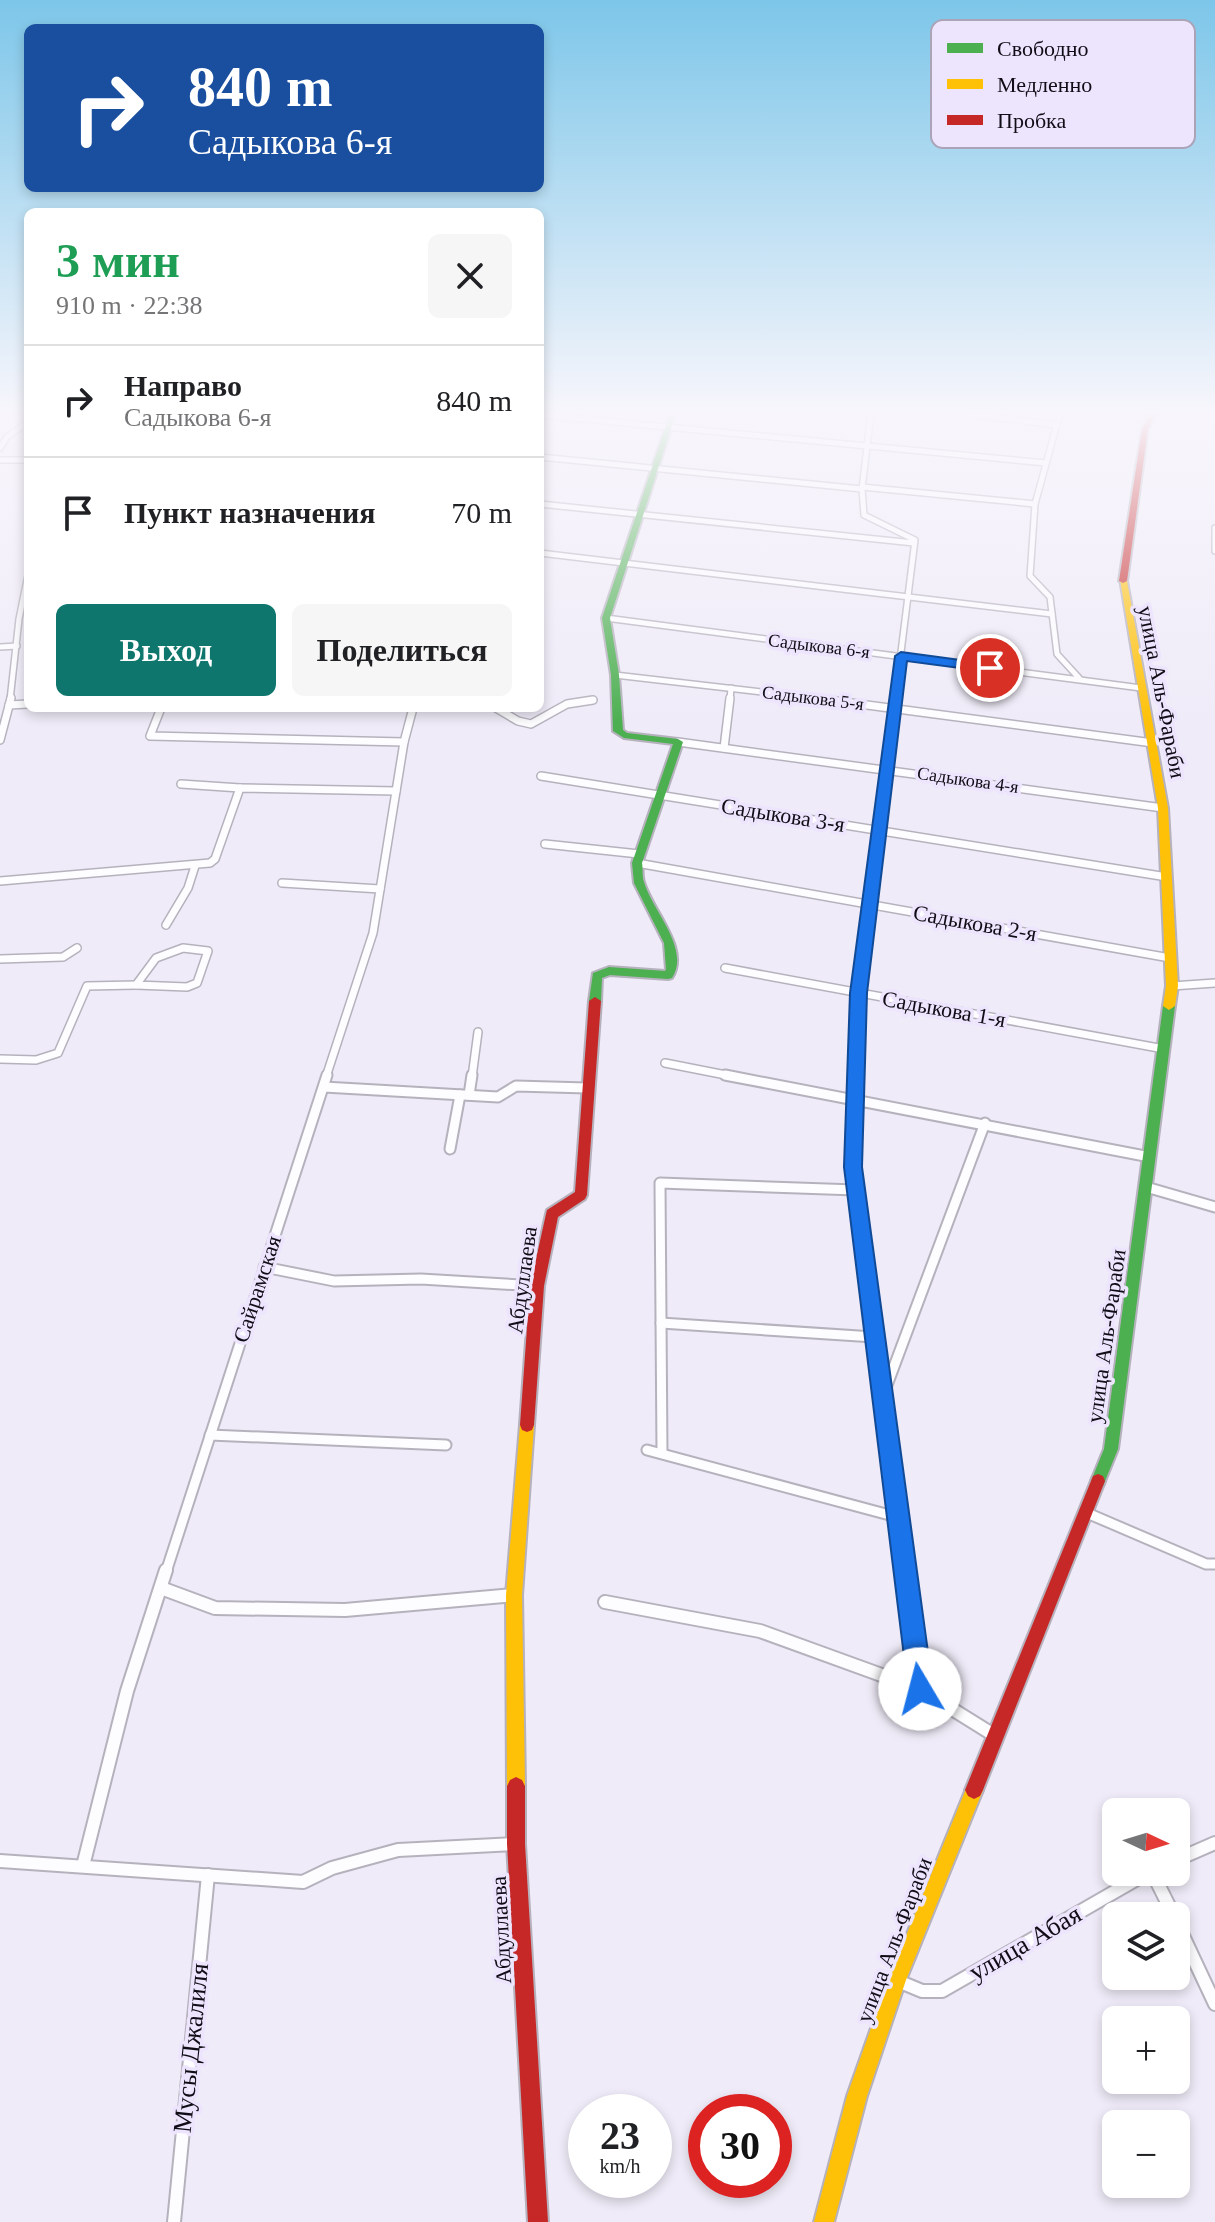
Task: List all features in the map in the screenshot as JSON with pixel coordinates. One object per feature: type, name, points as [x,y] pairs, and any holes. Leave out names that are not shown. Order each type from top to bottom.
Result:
[{"type":"street","points":[[638,858],[678,742],[624,735],[618,731],[615,675],[606,618],[639,517]]},
{"type":"street","points":[[674,517],[914,543]]},
{"type":"street","points":[[867,517],[915,540],[858,993],[853,1167],[920,1689]]},
{"type":"street","points":[[1034,517],[1030,576],[1050,597],[1057,654],[1079,679]]},
{"type":"street","name":"улица Аль-Фараби","points":[[824,2222],[857,2096],[897,1980],[1111,1449],[1172,986],[1163,808],[1122,585],[1132,517]]},
{"type":"street","points":[[1215,528],[1215,551]]},
{"type":"street","points":[[544,553],[1052,614]]},
{"type":"street","points":[[0,740],[14,687],[24,601]]},
{"type":"street","name":"Садыкова 6-я","points":[[606,618],[1141,688]]},
{"type":"street","points":[[0,647],[17,646]]},
{"type":"street","name":"Садыкова 5-я","points":[[615,675],[896,708],[1153,743]]},
{"type":"street","points":[[724,748],[731,688]]},
{"type":"street","points":[[503,712],[531,724],[567,704],[593,700]]},
{"type":"street","points":[[9,705],[24,704]]},
{"type":"street","points":[[159,712],[150,736],[404,742]]},
{"type":"street","name":"Сайрамская","points":[[83,1866],[127,1691],[373,933],[404,742],[412,712]]},
{"type":"street","name":"Садыкова 4-я","points":[[678,742],[1163,808]]},
{"type":"street","name":"Садыкова 3-я","points":[[541,776],[1167,877]]},
{"type":"street","points":[[181,784],[396,791]]},
{"type":"street","points":[[0,881],[195,866],[215,859],[240,788]]},
{"type":"street","name":"Садыкова 2-я","points":[[545,844],[638,858],[868,904],[1170,958]]},
{"type":"street","name":"Абдуллаева","points":[[538,2222],[516,1844],[514,1595],[537,1286],[552,1214],[581,1195],[597,976],[609,971],[668,975],[672,969],[669,943],[639,883],[638,858]]},
{"type":"street","points":[[166,925],[188,888],[195,866]]},
{"type":"street","points":[[282,883],[380,889]]},
{"type":"street","points":[[0,959],[63,957],[77,948]]},
{"type":"street","points":[[0,1059],[36,1060],[58,1053],[87,986],[136,986],[193,986],[197,983],[208,951],[169,950],[147,964],[136,986]]},
{"type":"street","name":"Садыкова 1-я","points":[[725,968],[1164,1049]]},
{"type":"street","points":[[1172,986],[1215,983]]},
{"type":"street","points":[[450,1149],[478,1032]]},
{"type":"street","points":[[665,1063],[855,1097],[1150,1157]]},
{"type":"street","points":[[324,1087],[498,1097],[516,1086],[587,1088]]},
{"type":"street","points":[[882,1399],[985,1123]]},
{"type":"street","points":[[662,1453],[660,1183],[856,1190]]},
{"type":"street","points":[[1146,1187],[1215,1207]]},
{"type":"street","points":[[264,1267],[334,1281],[421,1279],[537,1286]]},
{"type":"street","points":[[661,1323],[874,1337]]},
{"type":"street","points":[[210,1435],[446,1445]]},
{"type":"street","points":[[647,1450],[897,1517]]},
{"type":"street","points":[[1087,1513],[1206,1564],[1215,1564]]},
{"type":"street","points":[[161,1588],[215,1608],[345,1610],[514,1595]]},
{"type":"street","points":[[605,1602],[760,1631],[920,1689],[997,1737]]},
{"type":"street","points":[[1190,1854],[1215,1843]]},
{"type":"street","points":[[0,1861],[303,1882],[332,1868],[398,1850],[516,1844]]},
{"type":"street","name":"Мусы Джалиля","points":[[174,2222],[208,1875]]},
{"type":"street","name":"улица Абая","points":[[897,1980],[922,1991],[942,1991],[1126,1886]]},
{"type":"street","points":[[1190,1950],[1215,2004]]},
{"type":"traffic: fast","points":[[595,1001],[597,976],[609,971],[668,975],[672,969],[669,943],[639,883],[637,863],[678,742],[624,735],[618,731],[615,675],[606,618],[639,517]]},
{"type":"traffic: fast","points":[[1098,1481],[1111,1449],[1169,1006]]},
{"type":"traffic: slow","points":[[1123,581],[1163,808],[1172,986],[1169,1006]]},
{"type":"traffic: slow","points":[[516,1786],[514,1595],[527,1425]]},
{"type":"traffic: slow","points":[[824,2222],[857,2096],[897,1980],[974,1790]]},
{"type":"traffic: jam","points":[[1123,581],[1132,517]]},
{"type":"traffic: jam","points":[[527,1425],[537,1286],[552,1214],[581,1195],[595,1001]]},
{"type":"traffic: jam","points":[[974,1790],[1098,1481]]},
{"type":"traffic: jam","points":[[516,1786],[516,1844],[538,2222]]},
{"type":"route","points":[[920,1689],[853,1167],[858,993],[901,656],[990,668]]}]
